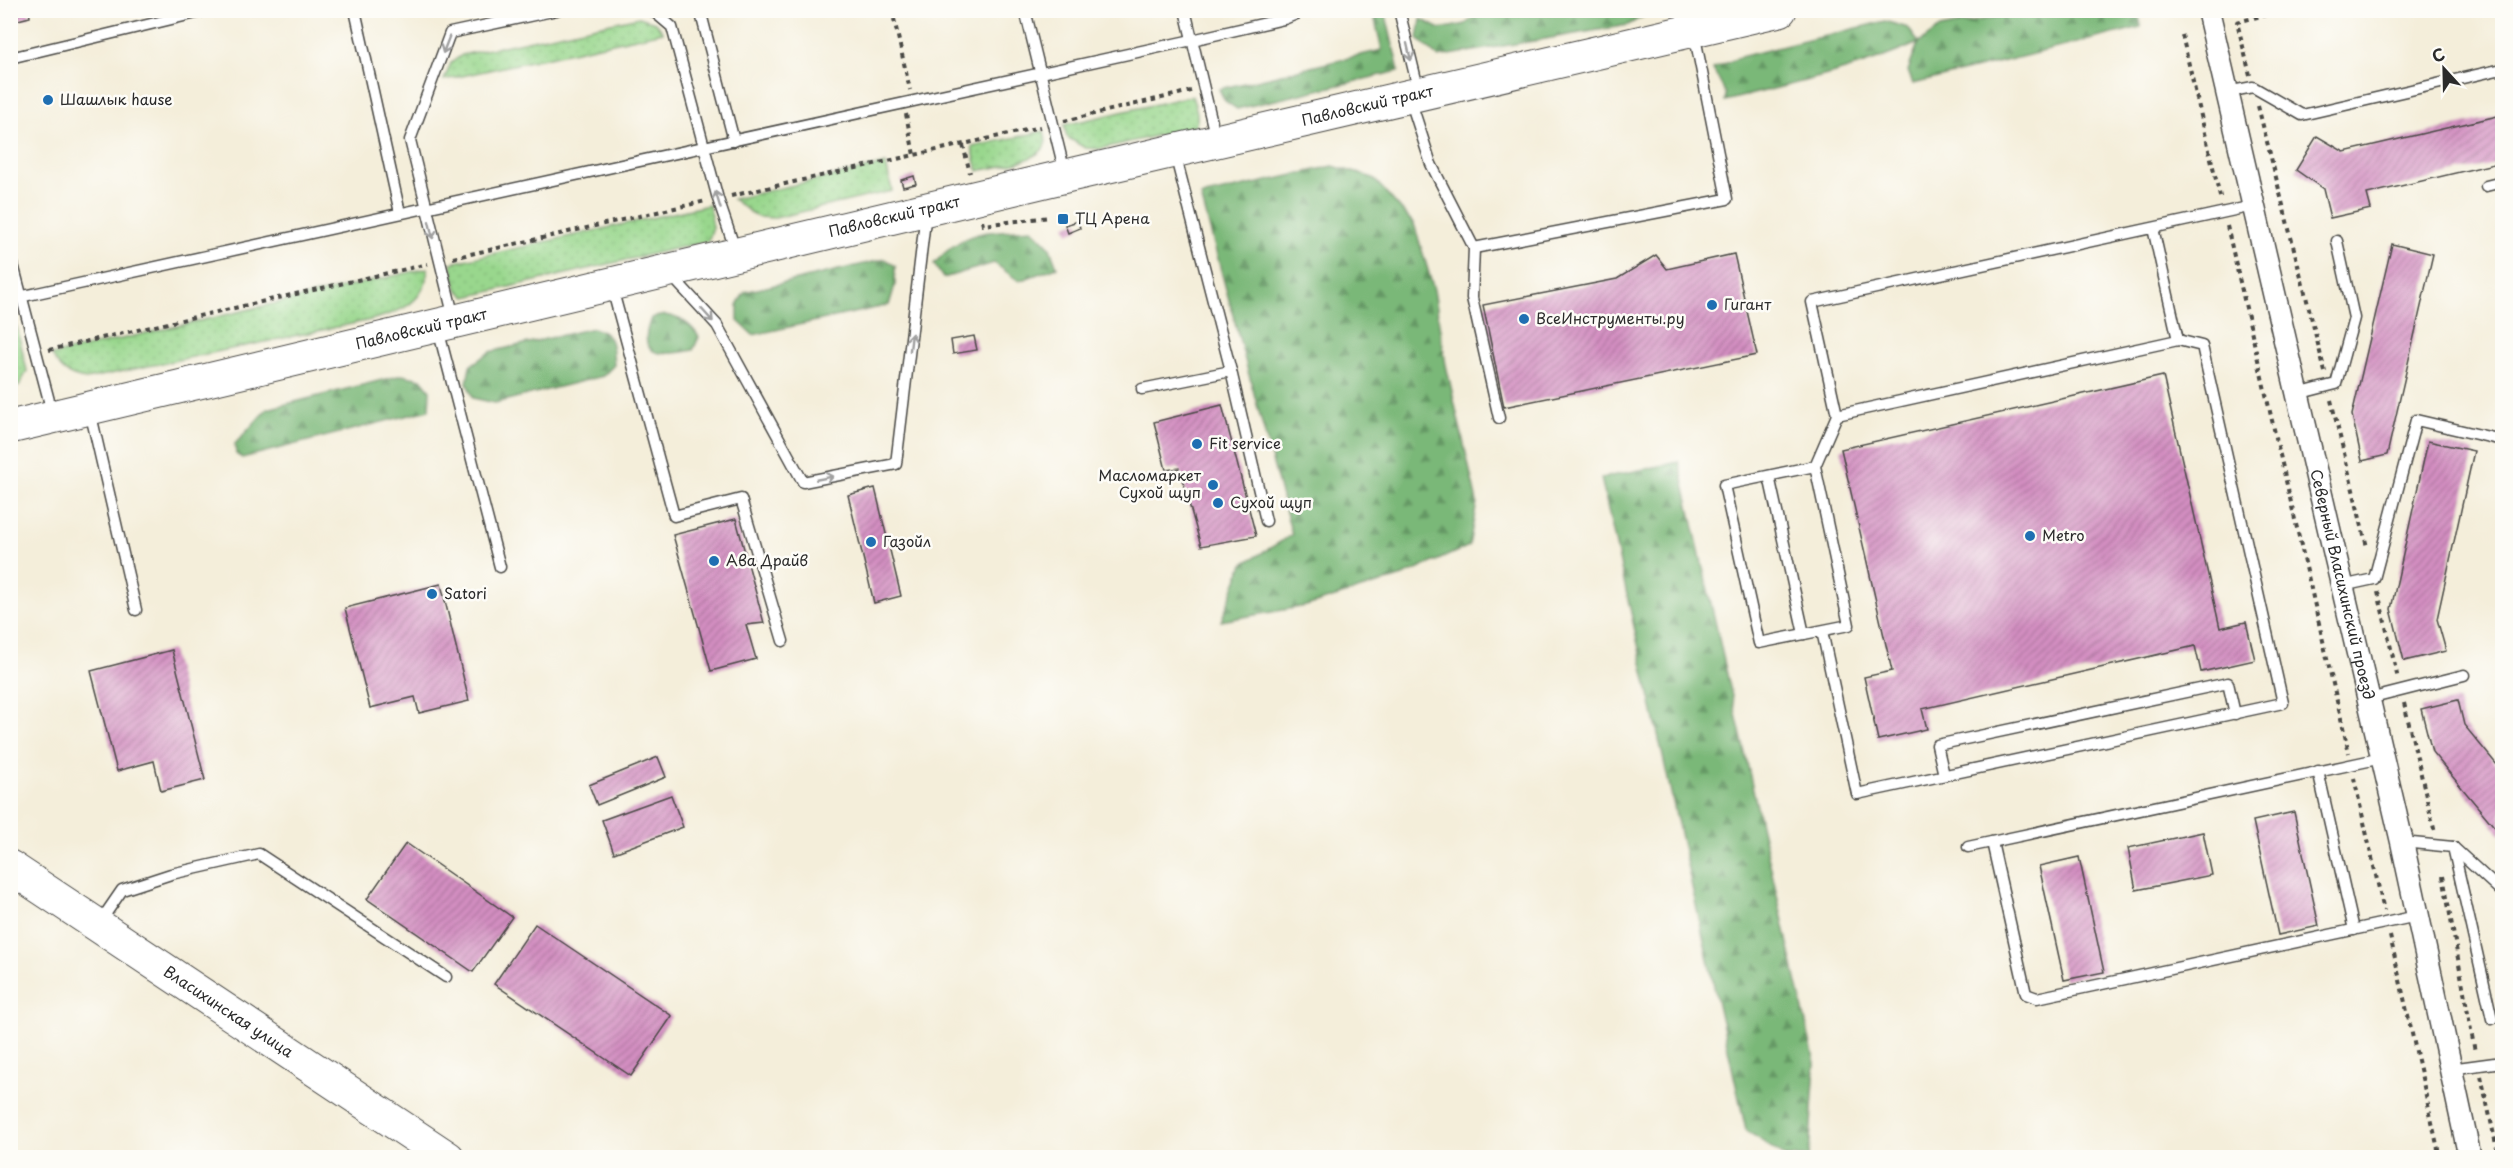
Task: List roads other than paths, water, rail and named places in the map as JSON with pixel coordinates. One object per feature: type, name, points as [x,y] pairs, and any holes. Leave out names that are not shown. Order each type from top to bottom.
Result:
[{"type":"main road","name":"Павловский тракт","points":[[10,427],[927,211],[1066,176],[1693,30],[1733,15],[1780,10]]},
{"type":"main road","name":"Власихинская улица","points":[[10,867],[448,1158]]},
{"type":"street","name":"Северный Власихинский проезд","points":[[2221,15],[2226,92],[2402,842],[2470,1158]]},
{"type":"lane","points":[[10,58],[210,10]]},
{"type":"lane","points":[[355,10],[400,213]]},
{"type":"lane","points":[[500,567],[446,323],[438,261],[410,140],[450,33],[557,10]]},
{"type":"lane","points":[[652,10],[672,27],[718,199],[737,255]]},
{"type":"lane","points":[[700,10],[734,141]]},
{"type":"lane","points":[[1025,10],[1066,176]]},
{"type":"lane","points":[[1185,10],[1217,142]]},
{"type":"lane","points":[[16,298],[1192,40],[1284,19],[1306,10]]},
{"type":"lane","points":[[1399,10],[1414,95],[1431,164],[1474,248],[1472,298],[1499,418]]},
{"type":"lane","points":[[1474,248],[1727,200],[1693,30]]},
{"type":"lane","points":[[2226,92],[2253,87],[2302,115],[2502,69]]},
{"type":"lane","points":[[1174,152],[1231,371],[1266,521]]},
{"type":"lane","points":[[2486,186],[2502,182]]},
{"type":"lane","points":[[1815,466],[1724,485],[1759,643],[1849,626],[1815,466],[1837,415],[1812,302],[2253,206]]},
{"type":"lane","points":[[668,272],[717,325],[803,482],[896,464],[927,211]]},
{"type":"lane","points":[[2153,228],[2178,340]]},
{"type":"lane","points":[[2297,395],[2336,384],[2354,318],[2337,241]]},
{"type":"lane","points":[[10,253],[16,298],[36,353],[53,416]]},
{"type":"lane","points":[[611,285],[674,516],[741,499],[783,641]]},
{"type":"lane","points":[[1822,631],[1857,794],[2283,703],[2202,346],[2178,340],[1837,415]]},
{"type":"lane","points":[[1142,390],[1231,371]]},
{"type":"lane","points":[[89,408],[136,610]]},
{"type":"lane","points":[[2342,586],[2374,579],[2416,420],[2502,440]]},
{"type":"lane","points":[[1769,476],[1804,634]]},
{"type":"lane","points":[[2368,699],[2464,675]]},
{"type":"lane","points":[[1944,776],[1937,745],[2228,683],[2235,714]]},
{"type":"lane","points":[[1968,847],[2382,758]]},
{"type":"lane","points":[[2318,771],[2354,930]]},
{"type":"lane","points":[[1992,842],[2026,994],[2037,998],[2417,916]]},
{"type":"lane","points":[[2402,842],[2453,847],[2502,892]]},
{"type":"lane","points":[[2453,847],[2492,1019]]},
{"type":"lane","points":[[98,925],[122,890],[171,874],[259,854],[446,977]]},
{"type":"lane","points":[[2450,1070],[2502,1062]]},
{"type":"place","name":"Шашлык hause","points":[[48,100]]},
{"type":"place","name":"ТЦ Арена","points":[[1063,219]]},
{"type":"place","name":"Гигант","points":[[1712,305]]},
{"type":"place","name":"ВсеИнструменты.ру","points":[[1524,319]]},
{"type":"place","name":"Fit service","points":[[1197,444]]},
{"type":"place","name":"Масломаркет Сухой щуп","points":[[1213,485]]},
{"type":"place","name":"Сухой щуп","points":[[1218,503]]},
{"type":"place","name":"Metro","points":[[2030,536]]},
{"type":"place","name":"Газойл","points":[[871,542]]},
{"type":"place","name":"Ава Драйв","points":[[714,561]]},
{"type":"place","name":"Satori","points":[[432,594]]}]
